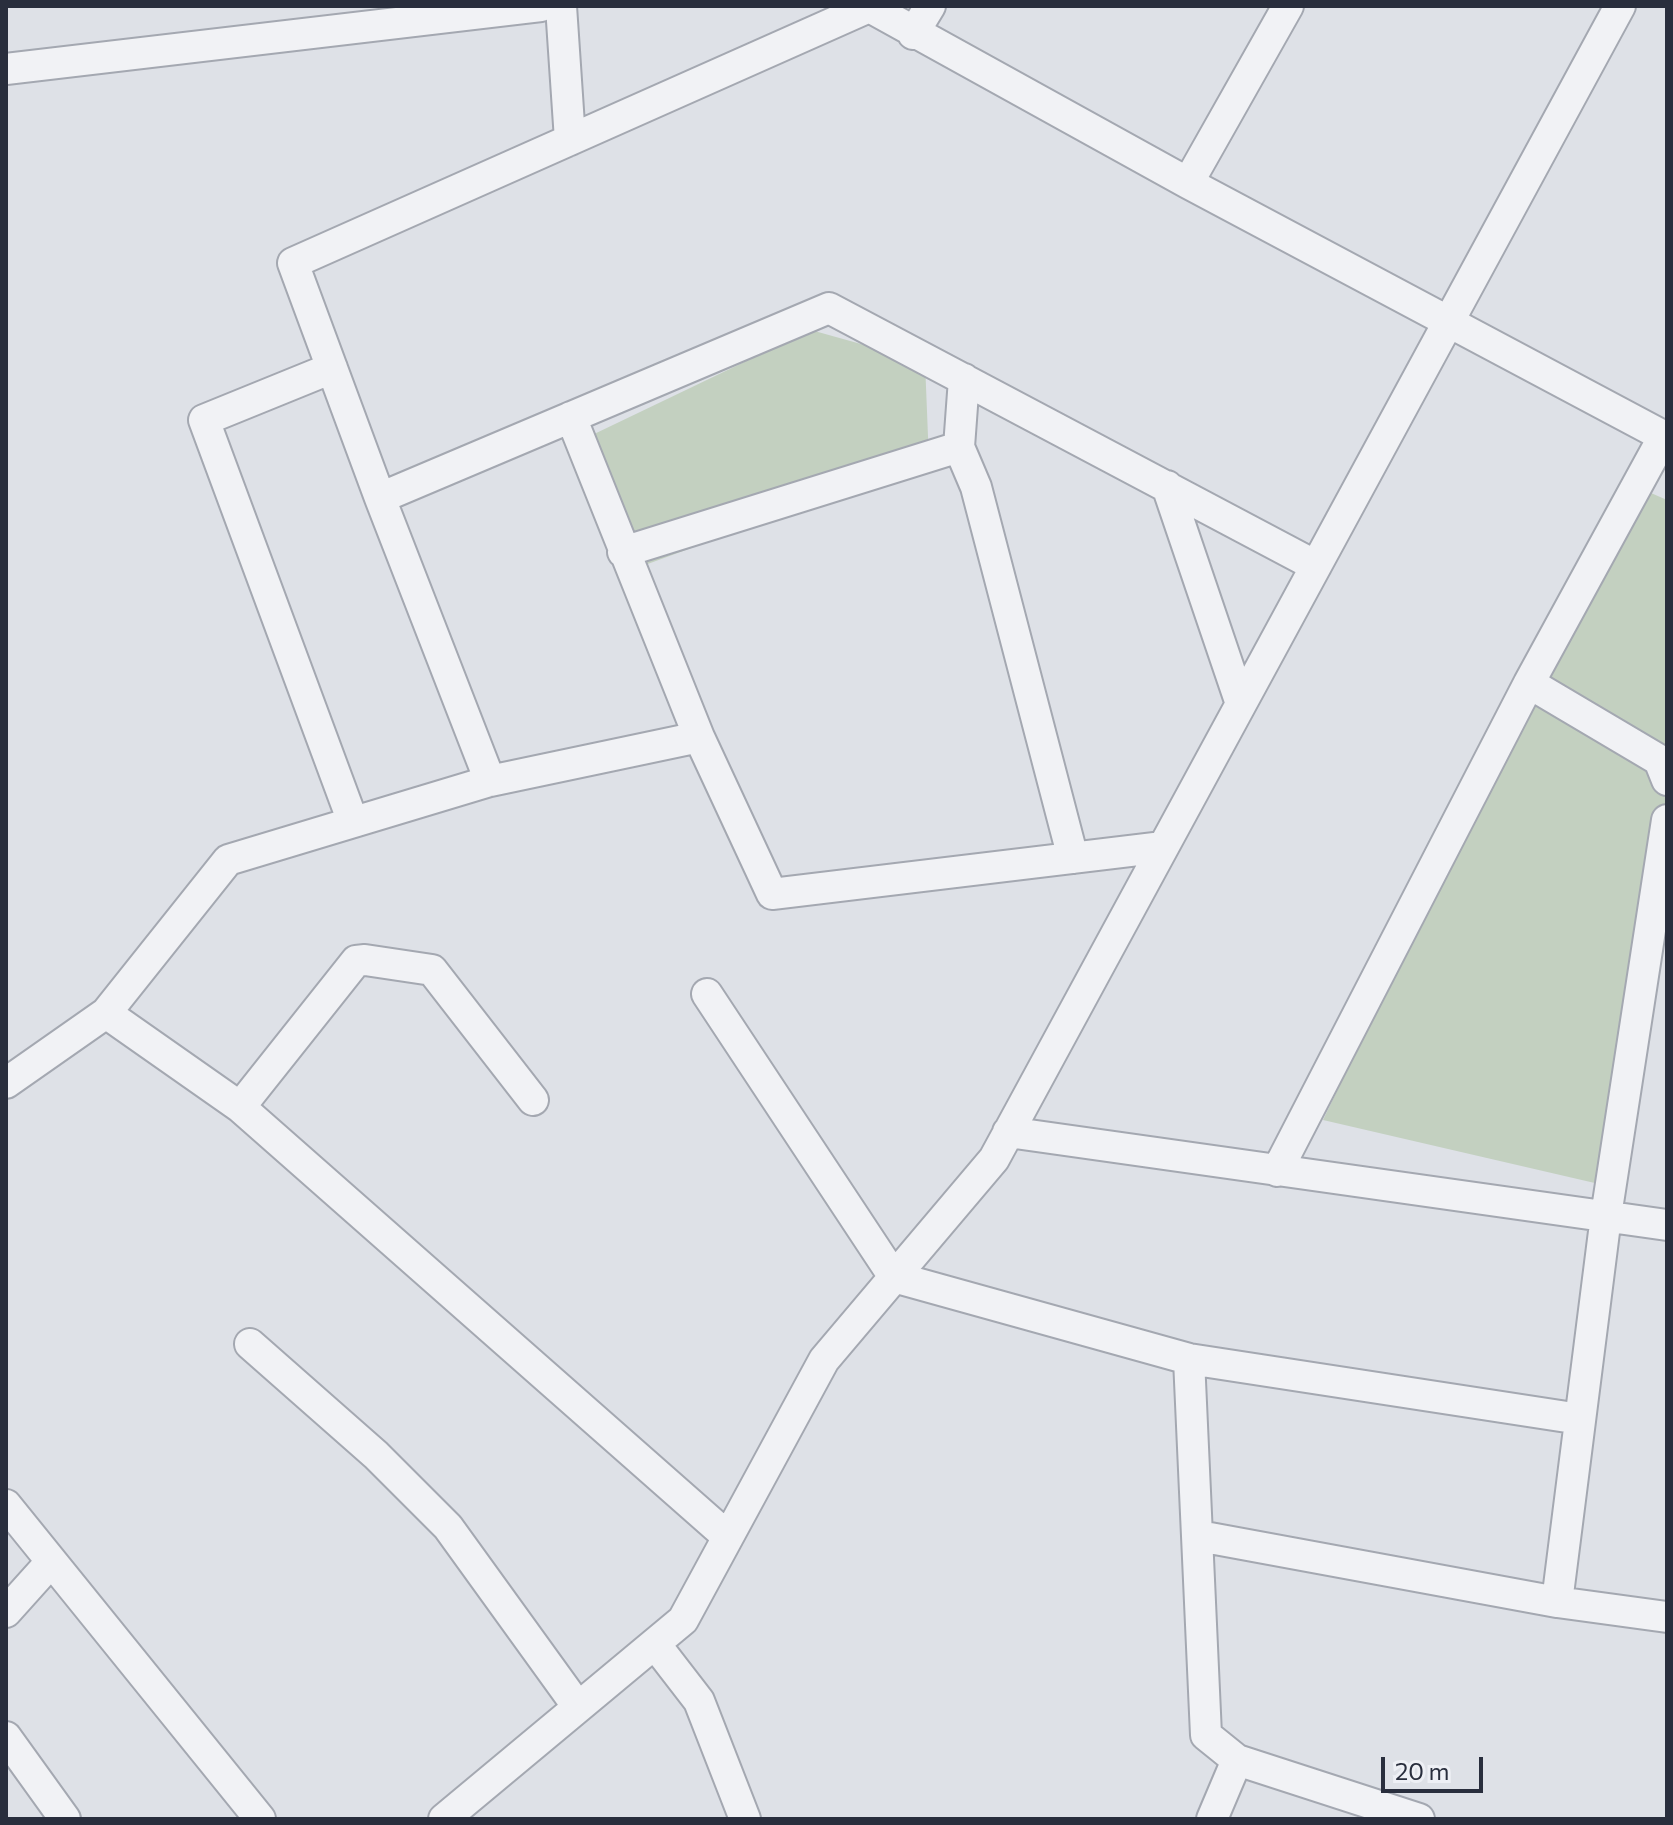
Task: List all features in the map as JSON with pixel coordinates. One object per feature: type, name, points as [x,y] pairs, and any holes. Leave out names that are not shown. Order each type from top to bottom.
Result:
[{"type":"street","points":[[6,69],[541,6]]},
{"type":"street","points":[[561,6],[570,140]]},
{"type":"street","points":[[490,781],[293,263],[868,6],[913,34],[1188,183],[1666,437],[1529,683],[1277,1171]]},
{"type":"street","points":[[913,34],[930,6]]},
{"type":"street","points":[[1188,183],[1288,6]]},
{"type":"street","points":[[444,1819],[683,1620],[824,1360],[994,1159],[1620,6]]},
{"type":"street","points":[[380,498],[829,308],[1316,566]]},
{"type":"street","points":[[332,368],[204,420],[353,822]]},
{"type":"street","points":[[964,379],[959,447],[976,487],[1073,858]]},
{"type":"street","points":[[571,417],[699,737],[772,894],[1163,847]]},
{"type":"street","points":[[623,552],[959,447]]},
{"type":"street","points":[[1167,486],[1241,704]]},
{"type":"street","points":[[1529,683],[1659,760],[1667,780]]},
{"type":"street","points":[[6,1083],[106,1013],[228,860],[490,781],[699,737]]},
{"type":"street","points":[[1557,1602],[1606,1216],[1667,820]]},
{"type":"street","points":[[240,1107],[356,961],[365,960],[432,970],[533,1100]]},
{"type":"street","points":[[707,994],[894,1277],[1189,1359],[1580,1419]]},
{"type":"street","points":[[106,1013],[240,1107],[728,1537]]},
{"type":"street","points":[[1008,1132],[1667,1225]]},
{"type":"street","points":[[250,1344],[376,1455],[448,1527],[578,1707]]},
{"type":"street","points":[[1189,1359],[1206,1735],[1237,1760],[1419,1819]]},
{"type":"street","points":[[6,1505],[260,1819]]},
{"type":"street","points":[[1199,1536],[1557,1602],[1667,1617]]},
{"type":"street","points":[[6,1612],[50,1563]]},
{"type":"street","points":[[655,1644],[699,1701],[745,1819]]},
{"type":"street","points":[[6,1737],[65,1819]]},
{"type":"street","points":[[1212,1819],[1237,1760]]},
{"type":"green space","points":[[811,330],[925,362],[929,461],[634,569],[590,436]]},
{"type":"green space","points":[[1651,493],[1667,500],[1667,918],[1612,1187],[1323,1120],[1518,713]]}]
